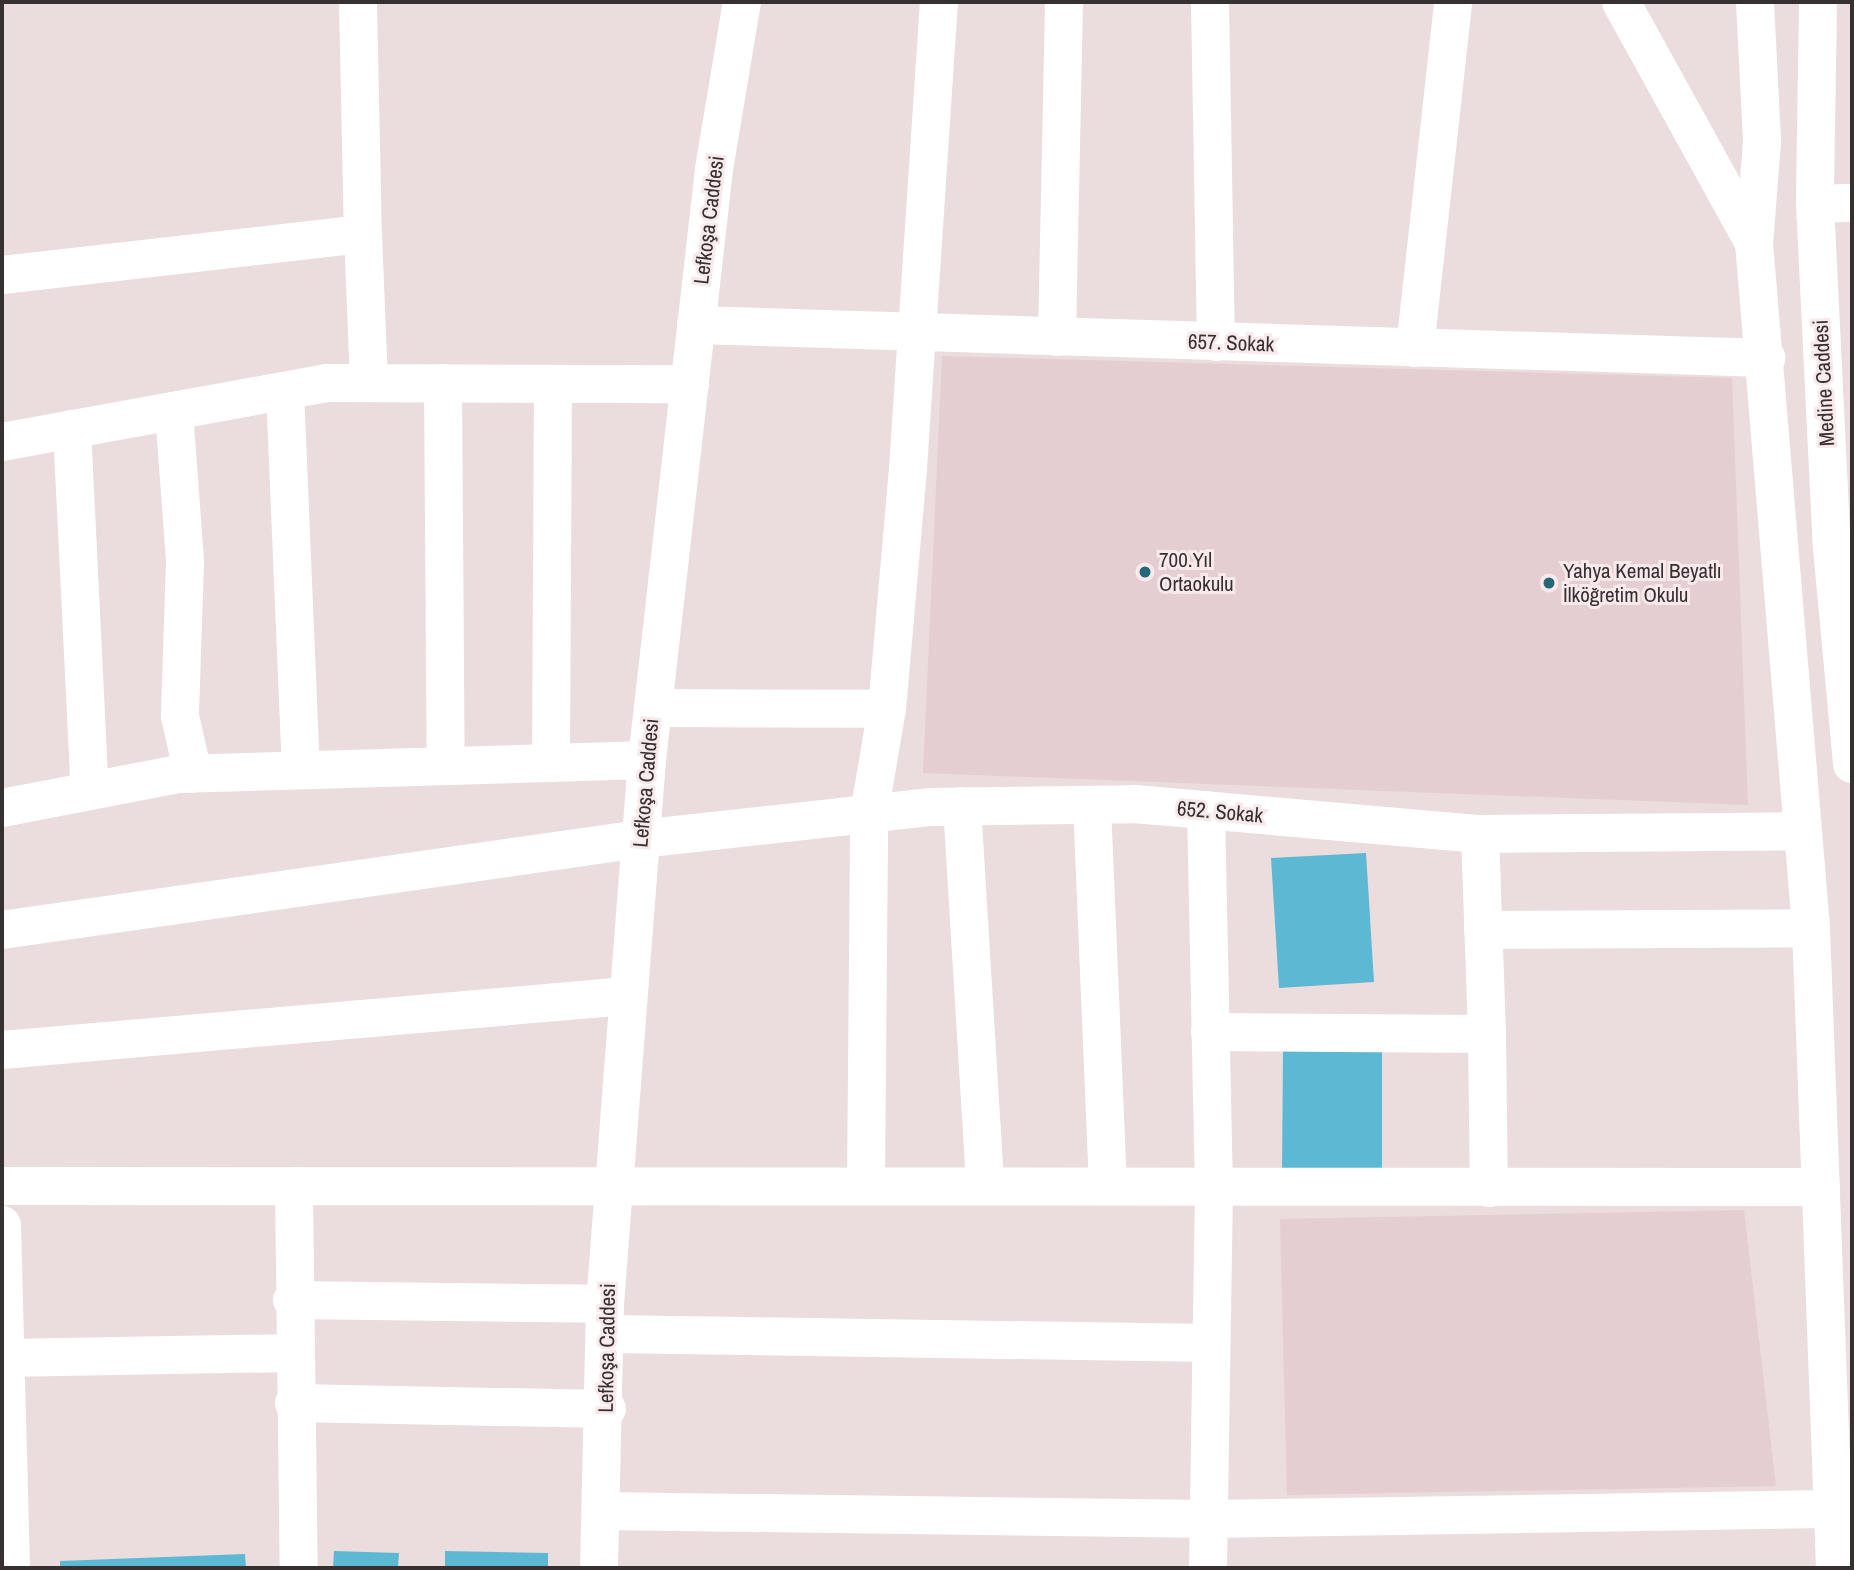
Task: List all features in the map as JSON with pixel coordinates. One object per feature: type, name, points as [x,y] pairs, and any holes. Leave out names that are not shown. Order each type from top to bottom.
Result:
[{"type":"street","points":[[358,2],[369,383]]},
{"type":"street","name":"Lefkoşa Caddesi","points":[[599,1568],[607,1409],[605,1319],[618,1182],[627,996],[647,760],[696,325],[742,2]]},
{"type":"street","points":[[866,1184],[869,814],[887,709],[919,332],[939,2]]},
{"type":"street","points":[[1057,337],[1065,2]]},
{"type":"street","points":[[1210,2],[1216,342]]},
{"type":"street","points":[[1415,348],[1453,2]]},
{"type":"street","points":[[1621,2],[1754,243]]},
{"type":"street","points":[[1755,2],[1762,142],[1754,243],[1766,358],[1811,928],[1830,1509],[1835,1568]]},
{"type":"street","name":"Medine Caddesi","points":[[1818,2],[1815,204],[1846,556],[1852,764]]},
{"type":"street","points":[[1815,204],[1852,203]]},
{"type":"street","points":[[2,275],[363,234]]},
{"type":"street","name":"657. Sokak","points":[[696,325],[1766,358]]},
{"type":"street","points":[[2,442],[285,391],[369,383],[690,384]]},
{"type":"street","points":[[443,383],[446,766]]},
{"type":"street","points":[[551,762],[553,384]]},
{"type":"street","points":[[285,391],[301,770]]},
{"type":"street","points":[[174,411],[185,562],[180,716],[193,774]]},
{"type":"street","points":[[72,429],[90,791]]},
{"type":"street","points":[[653,708],[887,709]]},
{"type":"street","points":[[2,808],[193,774],[647,760]]},
{"type":"street","points":[[1092,805],[1108,1186]]},
{"type":"street","name":"652. Sokak","points":[[2,930],[640,839],[962,806],[1092,805],[1206,810],[1480,834],[1802,831]]},
{"type":"street","points":[[962,806],[985,1185]]},
{"type":"street","points":[[1206,810],[1214,1187],[1208,1568]]},
{"type":"street","points":[[1480,834],[1489,1188]]},
{"type":"street","points":[[1483,930],[1811,928]]},
{"type":"street","points":[[2,1050],[627,996]]},
{"type":"street","points":[[1210,1032],[1487,1034]]},
{"type":"street","points":[[2,1186],[618,1182],[1214,1187],[1821,1187]]},
{"type":"street","points":[[294,1186],[292,1300],[299,1568]]},
{"type":"street","points":[[2,1225],[5,1453],[11,1568]]},
{"type":"street","points":[[292,1300],[605,1319],[1210,1343]]},
{"type":"street","points":[[4,1358],[295,1353]]},
{"type":"street","points":[[294,1403],[607,1409]]},
{"type":"street","points":[[602,1511],[1208,1519],[1830,1509]]},
{"type":"shaded area","points":[[942,356],[1732,378],[1748,805],[923,773]]},
{"type":"shaded area","points":[[1744,1210],[1776,1486],[1287,1495],[1280,1219]]},
{"type":"building","points":[[1366,853],[1374,982],[1279,988],[1271,858]]},
{"type":"building","points":[[1283,1050],[1382,1050],[1382,1173],[1282,1173]]},
{"type":"building","points":[[334,1551],[399,1553],[398,1568],[333,1568]]},
{"type":"building","points":[[445,1551],[548,1553],[548,1568],[445,1568]]},
{"type":"building","points":[[245,1554],[246,1568],[60,1568],[60,1561]]},
{"type":"place","name":"700.Yıl Ortaokulu","points":[[1145,572]]},
{"type":"place","name":"Yahya Kemal Beyatlı İlköğretim Okulu","points":[[1549,583]]}]
